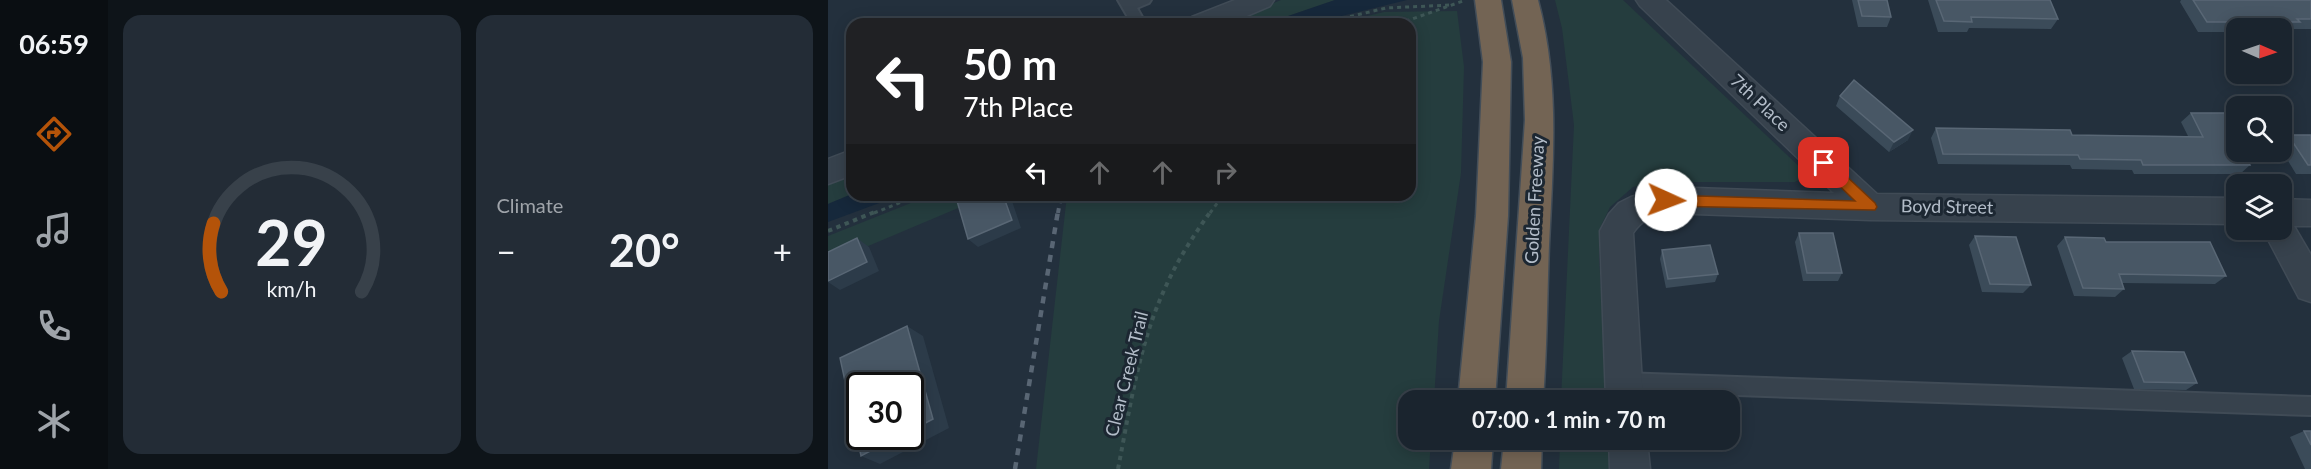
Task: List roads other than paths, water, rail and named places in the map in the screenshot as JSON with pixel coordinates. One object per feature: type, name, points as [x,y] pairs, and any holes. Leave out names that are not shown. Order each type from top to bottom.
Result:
[{"type":"highway","points":[[1478,390],[1492,216],[1497,62],[1488,0]]},
{"type":"highway","name":"Golden Freeway","points":[[1525,0],[1534,45],[1539,100],[1526,390]]},
{"type":"highway","points":[[1471,469],[1473,450]]},
{"type":"highway","points":[[1521,469],[1522,450]]},
{"type":"street","points":[[1217,18],[1261,0]]},
{"type":"street","name":"7th Place","points":[[1650,0],[1870,207]]},
{"type":"street","points":[[828,172],[846,164]]},
{"type":"street","name":"Boyd Street","points":[[1623,390],[1615,254],[1616,231],[1625,215],[1644,204],[1666,200],[1870,207],[2226,211]]},
{"type":"street","points":[[2292,212],[2311,213]]},
{"type":"street","points":[[2285,240],[2311,287]]},
{"type":"street","points":[[1629,450],[1630,469]]},
{"type":"lane","points":[[1136,18],[1127,3],[1144,0]]},
{"type":"lane","points":[[1740,394],[2311,406]]},
{"type":"water","points":[[1335,0],[1407,0],[1334,18],[1282,18]]},
{"type":"water","points":[[846,196],[846,201],[885,201],[828,222],[828,204]]},
{"type":"railway","points":[[1058,213],[1060,201]]},
{"type":"railway","points":[[1015,469],[1058,211]]}]
